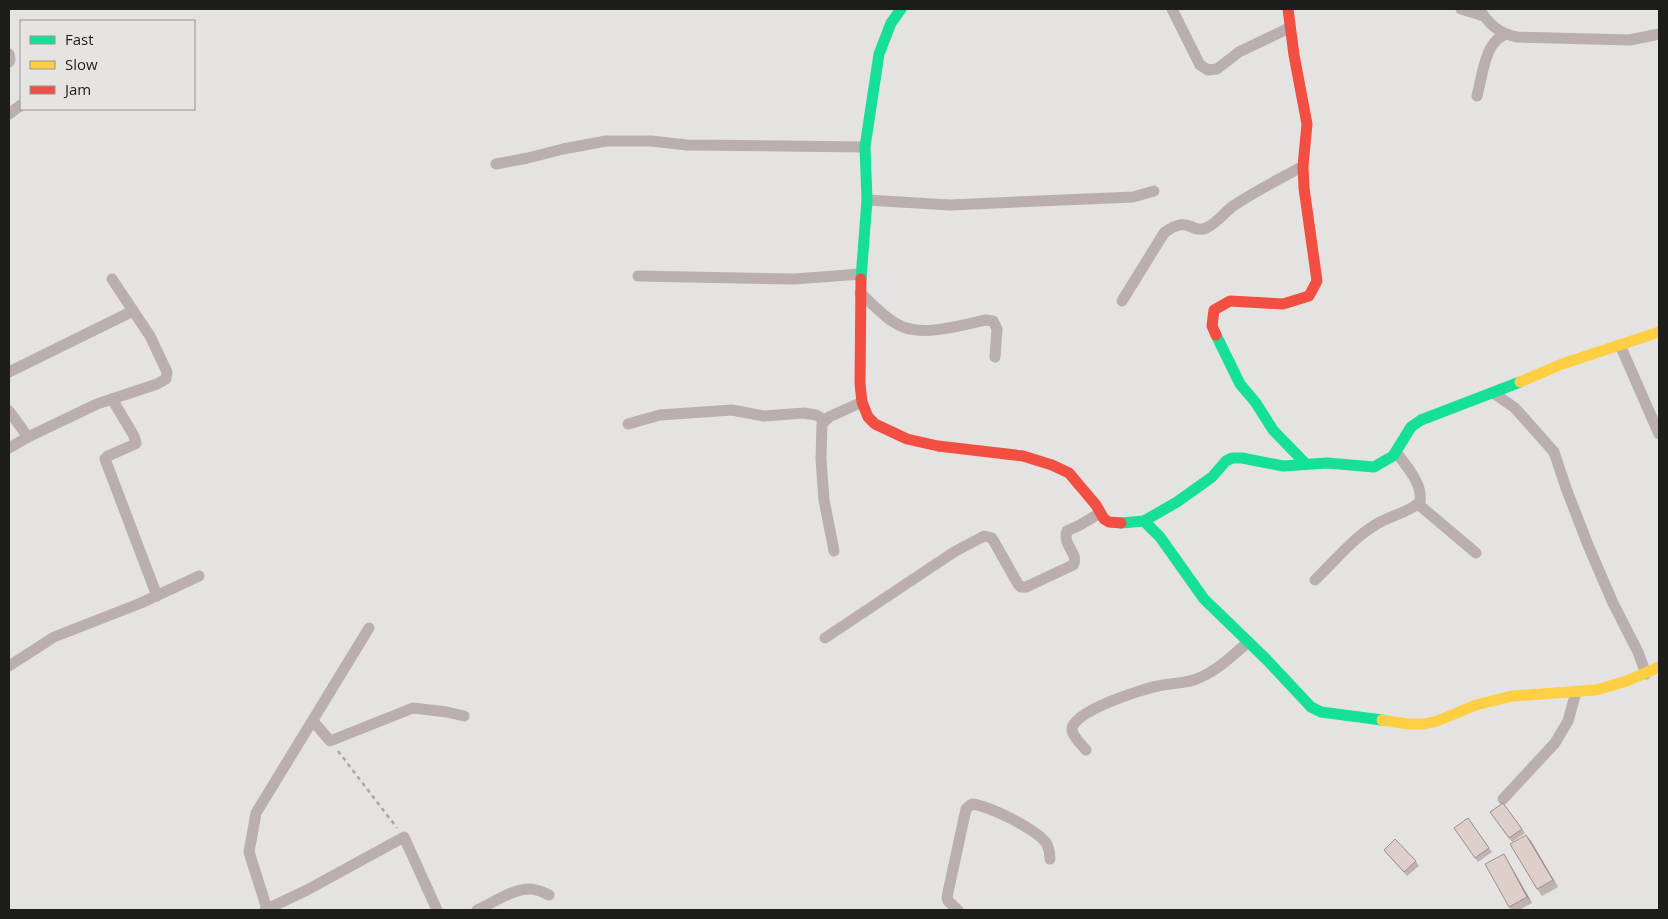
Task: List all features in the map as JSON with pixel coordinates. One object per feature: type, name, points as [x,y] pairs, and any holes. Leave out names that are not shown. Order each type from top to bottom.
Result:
[{"type":"street","points":[[901,9],[891,23],[879,54],[866,147],[867,200],[860,293],[860,384],[862,402],[868,417],[875,424],[907,439],[938,446],[1023,456],[1052,465],[1070,473],[1088,494],[1104,518],[1115,523],[1144,520],[1177,502],[1212,477],[1226,461],[1232,458],[1242,458],[1283,466],[1327,463],[1374,467],[1386,461],[1396,452],[1411,427],[1421,420],[1495,394],[1562,364],[1659,332]]},
{"type":"street","points":[[1172,9],[1200,65],[1208,70],[1217,69],[1239,52],[1289,28]]},
{"type":"street","points":[[1288,9],[1289,28],[1307,124],[1303,166],[1306,205],[1317,281],[1309,296],[1283,304],[1230,301],[1214,310],[1212,326],[1240,384],[1273,430],[1305,463]]},
{"type":"street","points":[[1461,9],[1482,12],[1498,30],[1517,37],[1630,40],[1659,34]]},
{"type":"street","points":[[1477,96],[1487,55],[1496,40],[1506,34]]},
{"type":"street","points":[[9,54],[9,62]]},
{"type":"street","points":[[496,164],[606,141],[651,141],[687,145],[866,147]]},
{"type":"street","points":[[1122,301],[1164,233],[1174,225],[1184,223],[1201,228],[1208,227],[1248,196],[1303,166]]},
{"type":"street","points":[[867,200],[927,204],[966,204],[1133,197],[1154,191]]},
{"type":"street","points":[[638,276],[794,279],[861,274]]},
{"type":"street","points":[[9,448],[97,404],[157,384],[166,379],[167,372],[150,336],[112,279]]},
{"type":"street","points":[[860,293],[889,319],[915,330],[937,330],[986,320],[993,321],[997,329],[995,357]]},
{"type":"street","points":[[9,372],[133,311]]},
{"type":"street","points":[[1620,345],[1659,434]]},
{"type":"street","points":[[1495,394],[1515,408],[1554,452],[1566,488],[1612,603],[1638,652],[1646,674]]},
{"type":"street","points":[[112,399],[134,436],[136,443],[105,459],[157,596]]},
{"type":"street","points":[[834,551],[824,500],[821,430],[825,420],[862,402]]},
{"type":"street","points":[[628,424],[660,415],[732,410],[764,416],[804,413],[816,415],[825,420]]},
{"type":"street","points":[[9,411],[28,437]]},
{"type":"street","points":[[1315,580],[1364,532],[1387,518],[1418,504],[1421,498],[1419,488],[1396,452]]},
{"type":"street","points":[[1418,504],[1476,553]]},
{"type":"street","points":[[825,638],[954,552],[984,536],[992,538],[1021,587],[1026,587],[1073,566],[1076,562],[1066,542],[1067,530],[1080,525],[1100,512]]},
{"type":"street","points":[[1144,520],[1159,537],[1204,599],[1312,707],[1321,712],[1408,724],[1424,724],[1437,721],[1476,705],[1512,696],[1596,690],[1627,681],[1659,667]]},
{"type":"street","points":[[9,666],[54,637],[157,596],[199,576]]},
{"type":"street","points":[[369,628],[256,813],[249,852],[266,910],[404,837],[436,910]]},
{"type":"street","points":[[1086,750],[1072,733],[1072,727],[1074,722],[1092,710],[1121,697],[1157,686],[1198,679],[1218,668],[1248,642]]},
{"type":"street","points":[[1503,799],[1555,743],[1568,721],[1576,692]]},
{"type":"street","points":[[313,721],[330,741],[413,708],[464,716]]},
{"type":"street","points":[[958,910],[952,907],[947,897],[966,809],[972,804],[980,804],[1020,823],[1046,842],[1050,859]]},
{"type":"street","points":[[477,910],[520,891],[530,889],[549,895]]},
{"type":"path","points":[[330,741],[350,764],[404,837]]},
{"type":"building","points":[[1503,803],[1522,829],[1509,838],[1490,812]]},
{"type":"building","points":[[1468,818],[1489,848],[1475,858],[1454,828]]},
{"type":"building","points":[[1526,835],[1553,880],[1537,889],[1510,844]]},
{"type":"building","points":[[1395,839],[1416,861],[1404,872],[1384,850]]},
{"type":"building","points":[[1504,854],[1527,897],[1509,907],[1485,864]]},
{"type":"traffic: fast","points":[[861,279],[867,200],[865,147],[879,54],[891,23],[901,9]]},
{"type":"traffic: fast","points":[[1216,335],[1240,384],[1256,403],[1273,430],[1305,463]]},
{"type":"traffic: fast","points":[[1144,521],[1177,502],[1212,477],[1226,461],[1232,458],[1242,458],[1283,466],[1327,463],[1374,467],[1393,456],[1411,427],[1421,420],[1520,382]]},
{"type":"traffic: fast","points":[[1121,523],[1144,521],[1160,537],[1204,599],[1266,659],[1311,707],[1321,712],[1382,720]]},
{"type":"traffic: slow","points":[[1520,382],[1562,364],[1659,332]]},
{"type":"traffic: slow","points":[[1382,720],[1408,724],[1424,724],[1437,721],[1476,705],[1512,696],[1596,690],[1627,681],[1659,667]]},
{"type":"traffic: jam","points":[[1216,335],[1212,326],[1214,310],[1230,301],[1283,304],[1309,296],[1317,281],[1304,188],[1303,166],[1307,124],[1294,55],[1288,9]]},
{"type":"traffic: jam","points":[[861,279],[860,384],[862,402],[868,417],[875,424],[907,439],[938,446],[1023,456],[1052,465],[1069,473],[1096,505],[1104,519],[1109,522],[1121,523]]}]
